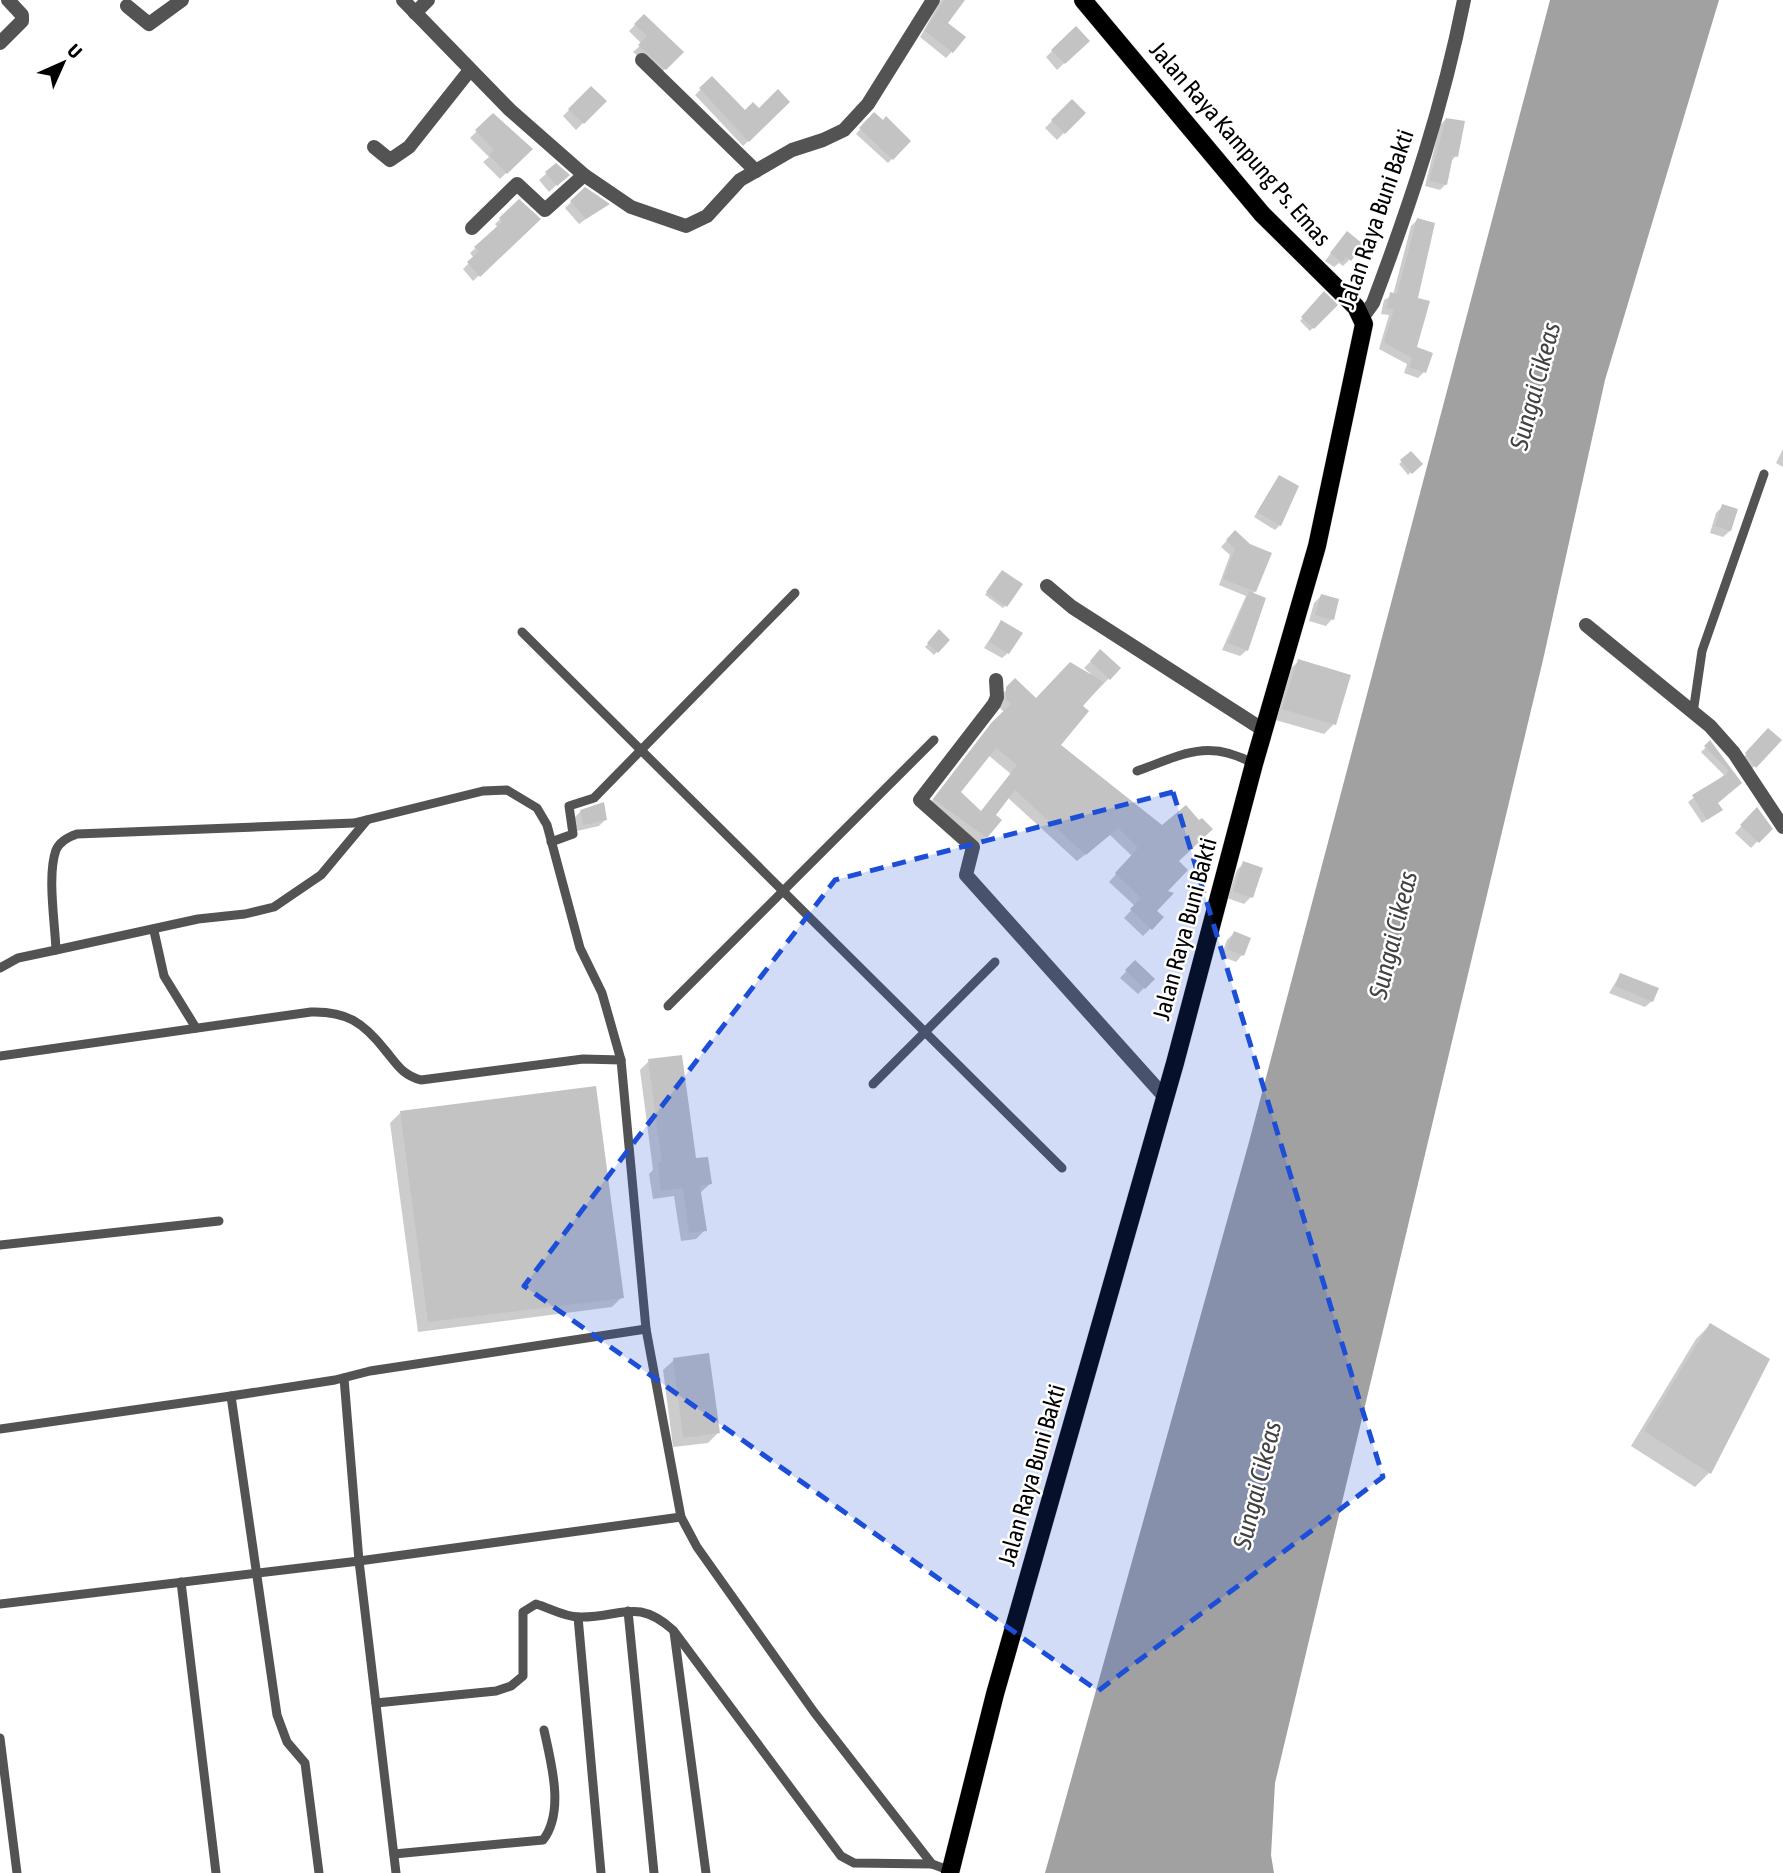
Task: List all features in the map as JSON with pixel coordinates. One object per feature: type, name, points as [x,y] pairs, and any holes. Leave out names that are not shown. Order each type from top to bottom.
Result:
[{"type":"main road","name":"Jalan Raya Kampung Ps. Emas","points":[[1083,0],[1262,214],[1363,317]]},
{"type":"main road","name":"Jalan Raya Buni Bakti","points":[[951,1872],[995,1694],[1163,1095],[1175,1063],[1254,764],[1317,546],[1364,333],[1363,317]]},
{"type":"street","points":[[0,43],[22,21],[22,15],[8,0]]},
{"type":"street","points":[[127,6],[149,24],[182,0]]},
{"type":"street","points":[[403,0],[470,70],[583,175],[631,207],[686,226],[707,216],[732,186],[792,150],[834,136],[853,121],[868,104],[933,0]]},
{"type":"street","points":[[415,13],[428,0]]},
{"type":"street","name":"Jalan Raya Buni Bakti","points":[[1363,317],[1373,303],[1418,182],[1448,81],[1464,0]]},
{"type":"street","points":[[642,60],[756,171]]},
{"type":"street","points":[[374,147],[390,160],[409,146],[470,70]]},
{"type":"street","points":[[472,228],[517,184],[545,209],[583,175]]},
{"type":"street","points":[[1047,586],[1083,615],[1265,731]]},
{"type":"street","points":[[1586,625],[1693,713],[1734,753],[1783,827]]},
{"type":"street","points":[[996,680],[997,697],[994,704],[920,800],[973,847],[966,875],[1163,1095]]},
{"type":"lane","points":[[1693,713],[1702,651],[1764,474]]},
{"type":"lane","points":[[551,842],[573,834],[569,806],[594,798],[795,593]]},
{"type":"lane","points":[[522,632],[1062,1168]]},
{"type":"lane","points":[[668,1006],[934,740]]},
{"type":"lane","points":[[1137,771],[1202,749],[1239,755],[1254,764]]},
{"type":"lane","points":[[56,950],[54,869],[56,849],[66,837],[77,834],[367,820],[482,791],[508,790],[537,808],[551,842],[580,948],[602,993],[621,1060],[646,1329],[681,1517],[696,1547],[814,1713],[932,1864]]},
{"type":"lane","points":[[0,968],[18,958],[198,919],[274,907],[321,875],[367,820]]},
{"type":"lane","points":[[154,930],[164,975],[196,1028]]},
{"type":"lane","points":[[873,1084],[995,962]]},
{"type":"lane","points":[[0,1056],[311,1012],[337,1011],[356,1021],[408,1077],[421,1080],[583,1059],[621,1060]]},
{"type":"lane","points":[[0,1245],[219,1221]]},
{"type":"lane","points":[[0,1429],[231,1396],[344,1378],[370,1371],[646,1329]]},
{"type":"lane","points":[[344,1378],[359,1561],[396,1873]]},
{"type":"lane","points":[[231,1396],[277,1715],[287,1742],[305,1763],[319,1873]]},
{"type":"lane","points":[[0,1604],[359,1561],[681,1517]]},
{"type":"lane","points":[[181,1583],[216,1873]]},
{"type":"lane","points":[[376,1703],[511,1686],[523,1675],[525,1656],[521,1619],[527,1606],[536,1604],[578,1617],[628,1611],[655,1614],[673,1630],[841,1856],[854,1863],[932,1864],[951,1872]]},
{"type":"lane","points":[[628,1611],[654,1873]]},
{"type":"lane","points":[[578,1617],[601,1873]]},
{"type":"lane","points":[[673,1630],[706,1873]]},
{"type":"lane","points":[[394,1854],[543,1840],[549,1832],[554,1793],[544,1730]]},
{"type":"lane","points":[[0,1738],[18,1873]]},
{"type":"highlighted area","points":[[1173,792],[1383,1477],[1098,1691],[524,1286],[835,880]]},
{"type":"water","name":"Sungai Cikeas","points":[[1550,0],[1719,0],[1605,380],[1543,660],[1275,1783],[1271,1855],[1274,1873],[1045,1873],[1249,1142]]},
{"type":"building","points":[[944,0],[965,0],[948,23],[966,37],[953,53],[925,31]]},
{"type":"building","points":[[644,14],[684,52],[666,70],[638,45],[647,36],[634,24]]},
{"type":"building","points":[[1076,26],[1090,41],[1065,64],[1051,50]]},
{"type":"building","points":[[712,76],[745,110],[753,102],[759,108],[778,89],[790,102],[749,142],[699,88]]},
{"type":"building","points":[[591,86],[607,101],[584,124],[568,109]]},
{"type":"building","points":[[1072,99],[1086,113],[1065,134],[1051,120]]},
{"type":"building","points":[[874,112],[883,120],[886,116],[911,141],[893,160],[859,128]]},
{"type":"building","points":[[493,113],[533,149],[507,174],[489,155],[494,150],[475,130]]},
{"type":"building","points":[[1446,118],[1465,121],[1458,157],[1453,156],[1447,185],[1429,181]]},
{"type":"building","points":[[556,163],[570,175],[557,186],[545,172]]},
{"type":"building","points":[[585,187],[610,204],[586,219],[570,201]]},
{"type":"building","points":[[519,199],[541,219],[480,277],[467,262],[479,251],[474,247],[502,222],[499,218]]},
{"type":"building","points":[[1417,218],[1435,223],[1418,298],[1430,301],[1417,347],[1433,353],[1426,373],[1409,367],[1412,358],[1384,342],[1394,309],[1387,308],[1390,292],[1397,294]]},
{"type":"building","points":[[1347,231],[1363,244],[1351,261],[1346,257],[1342,262],[1330,253]]},
{"type":"building","points":[[1324,291],[1338,305],[1314,329],[1301,317]]},
{"type":"building","points":[[1411,451],[1423,464],[1412,474],[1400,460]]},
{"type":"building","points":[[1279,475],[1299,486],[1281,526],[1257,512]]},
{"type":"building","points":[[1722,504],[1738,509],[1731,531],[1715,526]]},
{"type":"building","points":[[1235,530],[1250,544],[1272,553],[1256,592],[1223,579],[1235,549],[1226,540]]},
{"type":"building","points":[[1002,570],[1023,584],[1007,607],[986,592]]},
{"type":"building","points":[[1249,591],[1266,598],[1248,651],[1228,643]]},
{"type":"building","points":[[1321,594],[1339,599],[1334,620],[1315,615]]},
{"type":"building","points":[[1001,620],[1023,633],[1009,654],[989,642]]},
{"type":"building","points":[[939,629],[950,640],[938,653],[927,643]]},
{"type":"building","points":[[1100,649],[1121,668],[1110,680],[1090,661]]},
{"type":"building","points":[[1298,659],[1351,675],[1336,725],[1282,709]]},
{"type":"building","points":[[1070,662],[1104,682],[1083,706],[1089,711],[1061,745],[1162,825],[1186,805],[1199,820],[1202,818],[1213,829],[1179,861],[1188,870],[1168,891],[1174,893],[1157,911],[1164,917],[1152,930],[1130,909],[1141,898],[1115,873],[1138,848],[1118,828],[1086,855],[1015,790],[996,815],[1002,820],[987,838],[933,799],[992,722],[1011,704],[1006,699],[1006,687],[1015,678],[1036,698]],"holes":[[[996,748],[1017,765],[981,811],[961,792]]]},
{"type":"building","points":[[1768,728],[1782,740],[1756,768],[1745,753]]},
{"type":"building","points":[[1710,740],[1742,783],[1718,803],[1723,810],[1707,820],[1692,795],[1727,774],[1728,770],[1704,746]]},
{"type":"building","points":[[604,802],[607,820],[583,825],[580,810]]},
{"type":"building","points":[[1757,807],[1773,829],[1759,843],[1740,825]]},
{"type":"building","points":[[1243,861],[1263,868],[1253,898],[1233,891]]},
{"type":"building","points":[[1234,931],[1251,938],[1244,956],[1227,949]]},
{"type":"building","points":[[1135,960],[1155,979],[1145,989],[1125,970]]},
{"type":"building","points":[[1620,973],[1659,988],[1653,1002],[1615,986]]},
{"type":"building","points":[[682,1055],[696,1158],[708,1157],[712,1184],[700,1186],[707,1231],[689,1233],[683,1188],[661,1191],[658,1163],[662,1162],[648,1059]]},
{"type":"building","points":[[596,1086],[624,1298],[428,1322],[400,1111]]},
{"type":"building","points":[[1710,1323],[1770,1359],[1711,1474],[1644,1431]]},
{"type":"building","points":[[709,1353],[720,1433],[683,1438],[673,1358]]}]
